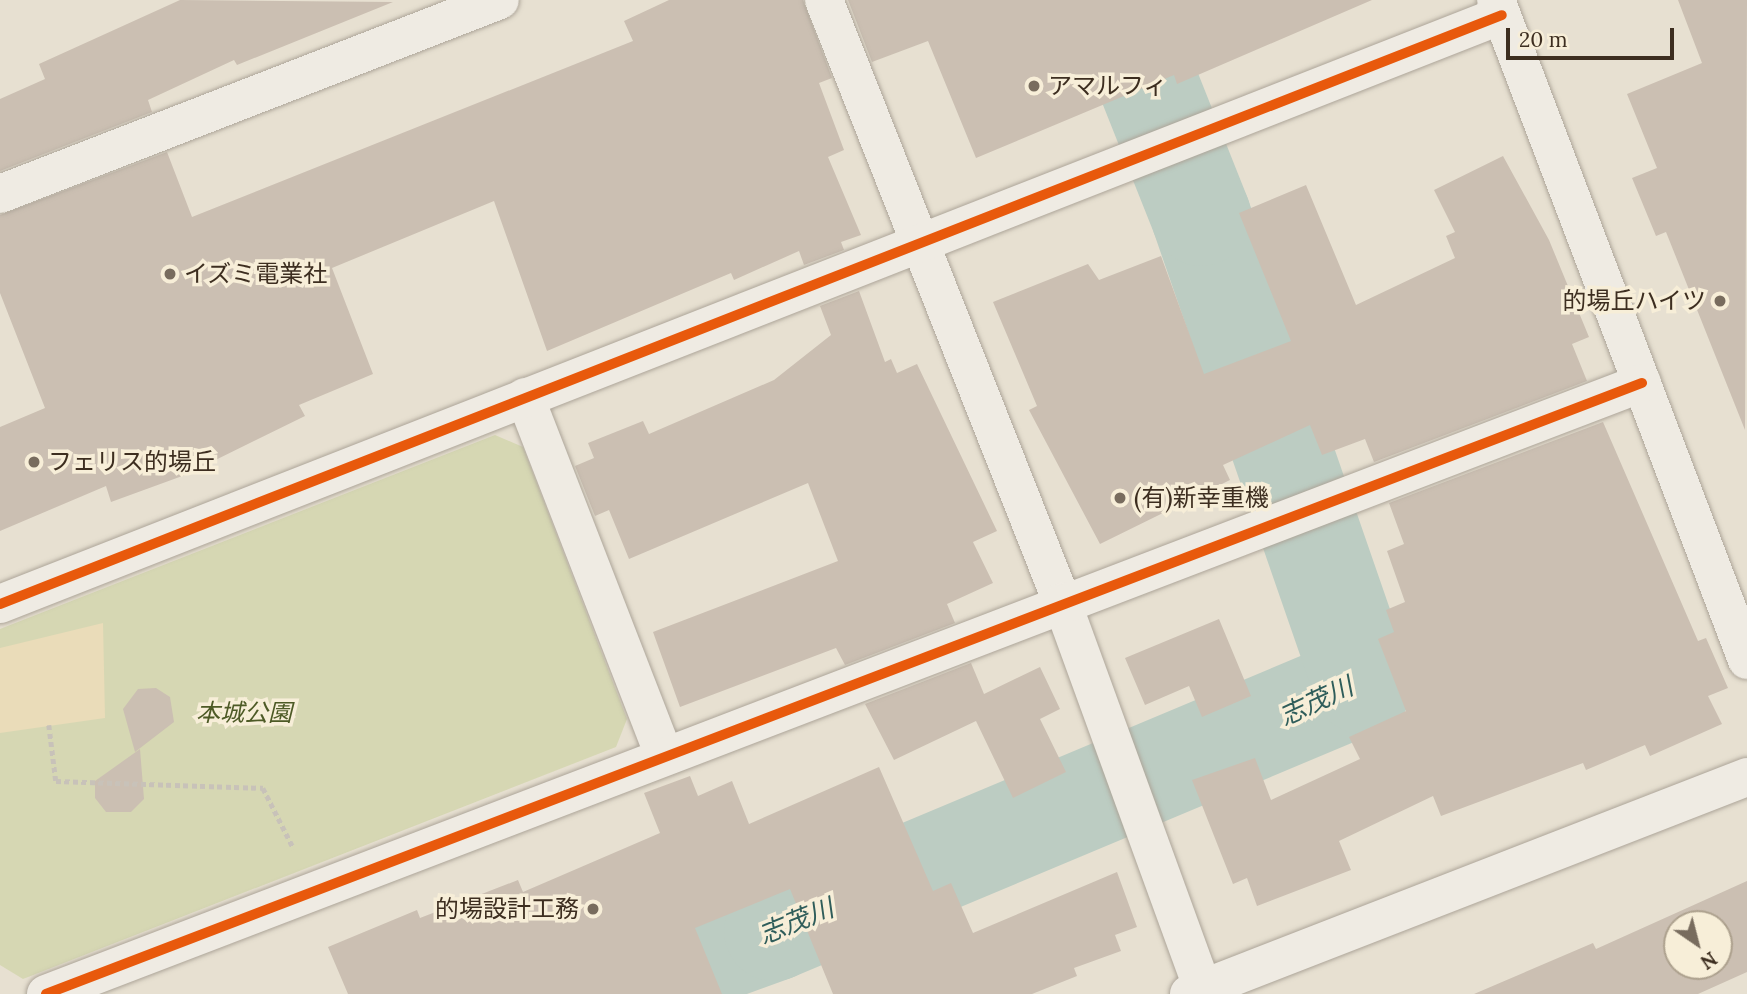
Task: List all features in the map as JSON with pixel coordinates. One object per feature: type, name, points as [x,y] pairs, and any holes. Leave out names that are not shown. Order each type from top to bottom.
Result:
[{"type":"street","points":[[0,194],[500,0]]},
{"type":"street","points":[[824,0],[916,241],[1062,602],[1199,992],[1747,777]]},
{"type":"street","points":[[0,604],[1499,8],[1747,660]]},
{"type":"street","points":[[46,994],[1062,602],[1642,383]]},
{"type":"street","points":[[526,397],[664,756]]},
{"type":"path","points":[[49,725],[56,781],[263,788],[316,890]]},
{"type":"green space","name":"本城公園","points":[[495,435],[523,447],[627,719],[616,747],[23,979],[0,965],[0,629]]},
{"type":"sand","points":[[103,623],[105,718],[0,733],[0,648]]},
{"type":"building","points":[[180,0],[393,2],[237,65],[234,60],[148,100],[152,112],[0,171],[0,99],[45,79],[39,64]]},
{"type":"building","points":[[669,0],[803,0],[832,78],[819,83],[844,150],[828,157],[861,235],[841,242],[844,250],[804,265],[799,251],[734,280],[731,273],[547,351],[494,201],[332,268],[373,374],[299,405],[305,416],[185,475],[111,502],[106,486],[0,531],[0,427],[45,408],[0,293],[0,215],[167,152],[192,217],[633,41],[624,21]]},
{"type":"building","points":[[848,0],[1372,0],[1177,84],[1174,75],[976,158],[928,41],[872,62]]},
{"type":"building","points":[[1678,0],[1747,0],[1745,430],[1666,232],[1656,236],[1632,178],[1657,168],[1627,94],[1702,63]]},
{"type":"building","points":[[1503,156],[1549,240],[1589,337],[1572,344],[1587,381],[1374,462],[1365,439],[1322,455],[1310,425],[1223,465],[1230,480],[1100,544],[1029,410],[1037,406],[993,302],[1088,264],[1099,280],[1161,256],[1204,374],[1291,341],[1239,213],[1306,185],[1356,305],[1455,258],[1446,236],[1455,232],[1434,190]]},
{"type":"building","points":[[859,291],[885,362],[891,359],[897,373],[917,364],[997,531],[973,542],[993,583],[947,604],[955,623],[845,665],[836,648],[680,707],[653,632],[838,561],[808,483],[629,559],[609,510],[595,516],[575,466],[594,458],[588,443],[643,421],[649,434],[774,380],[831,335],[820,306]]},
{"type":"building","points":[[1603,422],[1698,641],[1706,638],[1728,688],[1708,696],[1722,724],[1650,756],[1645,745],[1586,770],[1583,763],[1441,816],[1433,796],[1339,841],[1351,870],[1257,906],[1247,878],[1233,884],[1192,780],[1255,758],[1271,800],[1360,759],[1349,737],[1406,711],[1378,639],[1394,632],[1386,610],[1405,602],[1387,551],[1404,544],[1389,503]]},
{"type":"building","points":[[1219,619],[1251,696],[1202,717],[1189,686],[1145,705],[1125,658]]},
{"type":"building","points":[[971,663],[984,694],[1040,667],[1060,709],[1040,719],[1066,772],[1013,798],[976,721],[894,760],[865,704]]},
{"type":"building","points":[[156,688],[170,697],[174,722],[135,752],[123,709],[138,689]]},
{"type":"building","points":[[140,749],[144,799],[131,812],[106,812],[95,798],[95,781]]},
{"type":"building","points":[[879,767],[933,891],[951,883],[973,933],[1117,872],[1137,927],[1115,935],[1121,951],[1074,968],[1077,976],[1032,994],[833,994],[790,889],[695,928],[722,994],[348,994],[328,947],[417,910],[420,918],[518,880],[523,892],[660,833],[644,793],[690,776],[698,796],[732,781],[749,824]]},
{"type":"building","points":[[1747,881],[1747,972],[1733,978],[1733,910],[1683,910]]},
{"type":"building","points":[[1663,919],[1663,980],[1729,980],[1698,994],[1474,994],[1593,943],[1596,949]]},
{"type":"waterway","name":"志茂川","points":[[600,994],[774,931],[1363,684],[1201,216],[1115,0]]},
{"type":"cycle path","points":[[0,604],[1502,15]]},
{"type":"cycle path","points":[[46,994],[1642,383]]},
{"type":"place","name":"アマルフィ","points":[[1034,86]]},
{"type":"place","name":"イズミ電業社","points":[[170,274]]},
{"type":"place","name":"的場丘ハイツ","points":[[1720,301]]},
{"type":"place","name":"フェリス的場丘","points":[[34,462]]},
{"type":"place","name":"(有)新幸重機","points":[[1120,498]]},
{"type":"place","name":"的場設計工務","points":[[593,909]]}]
